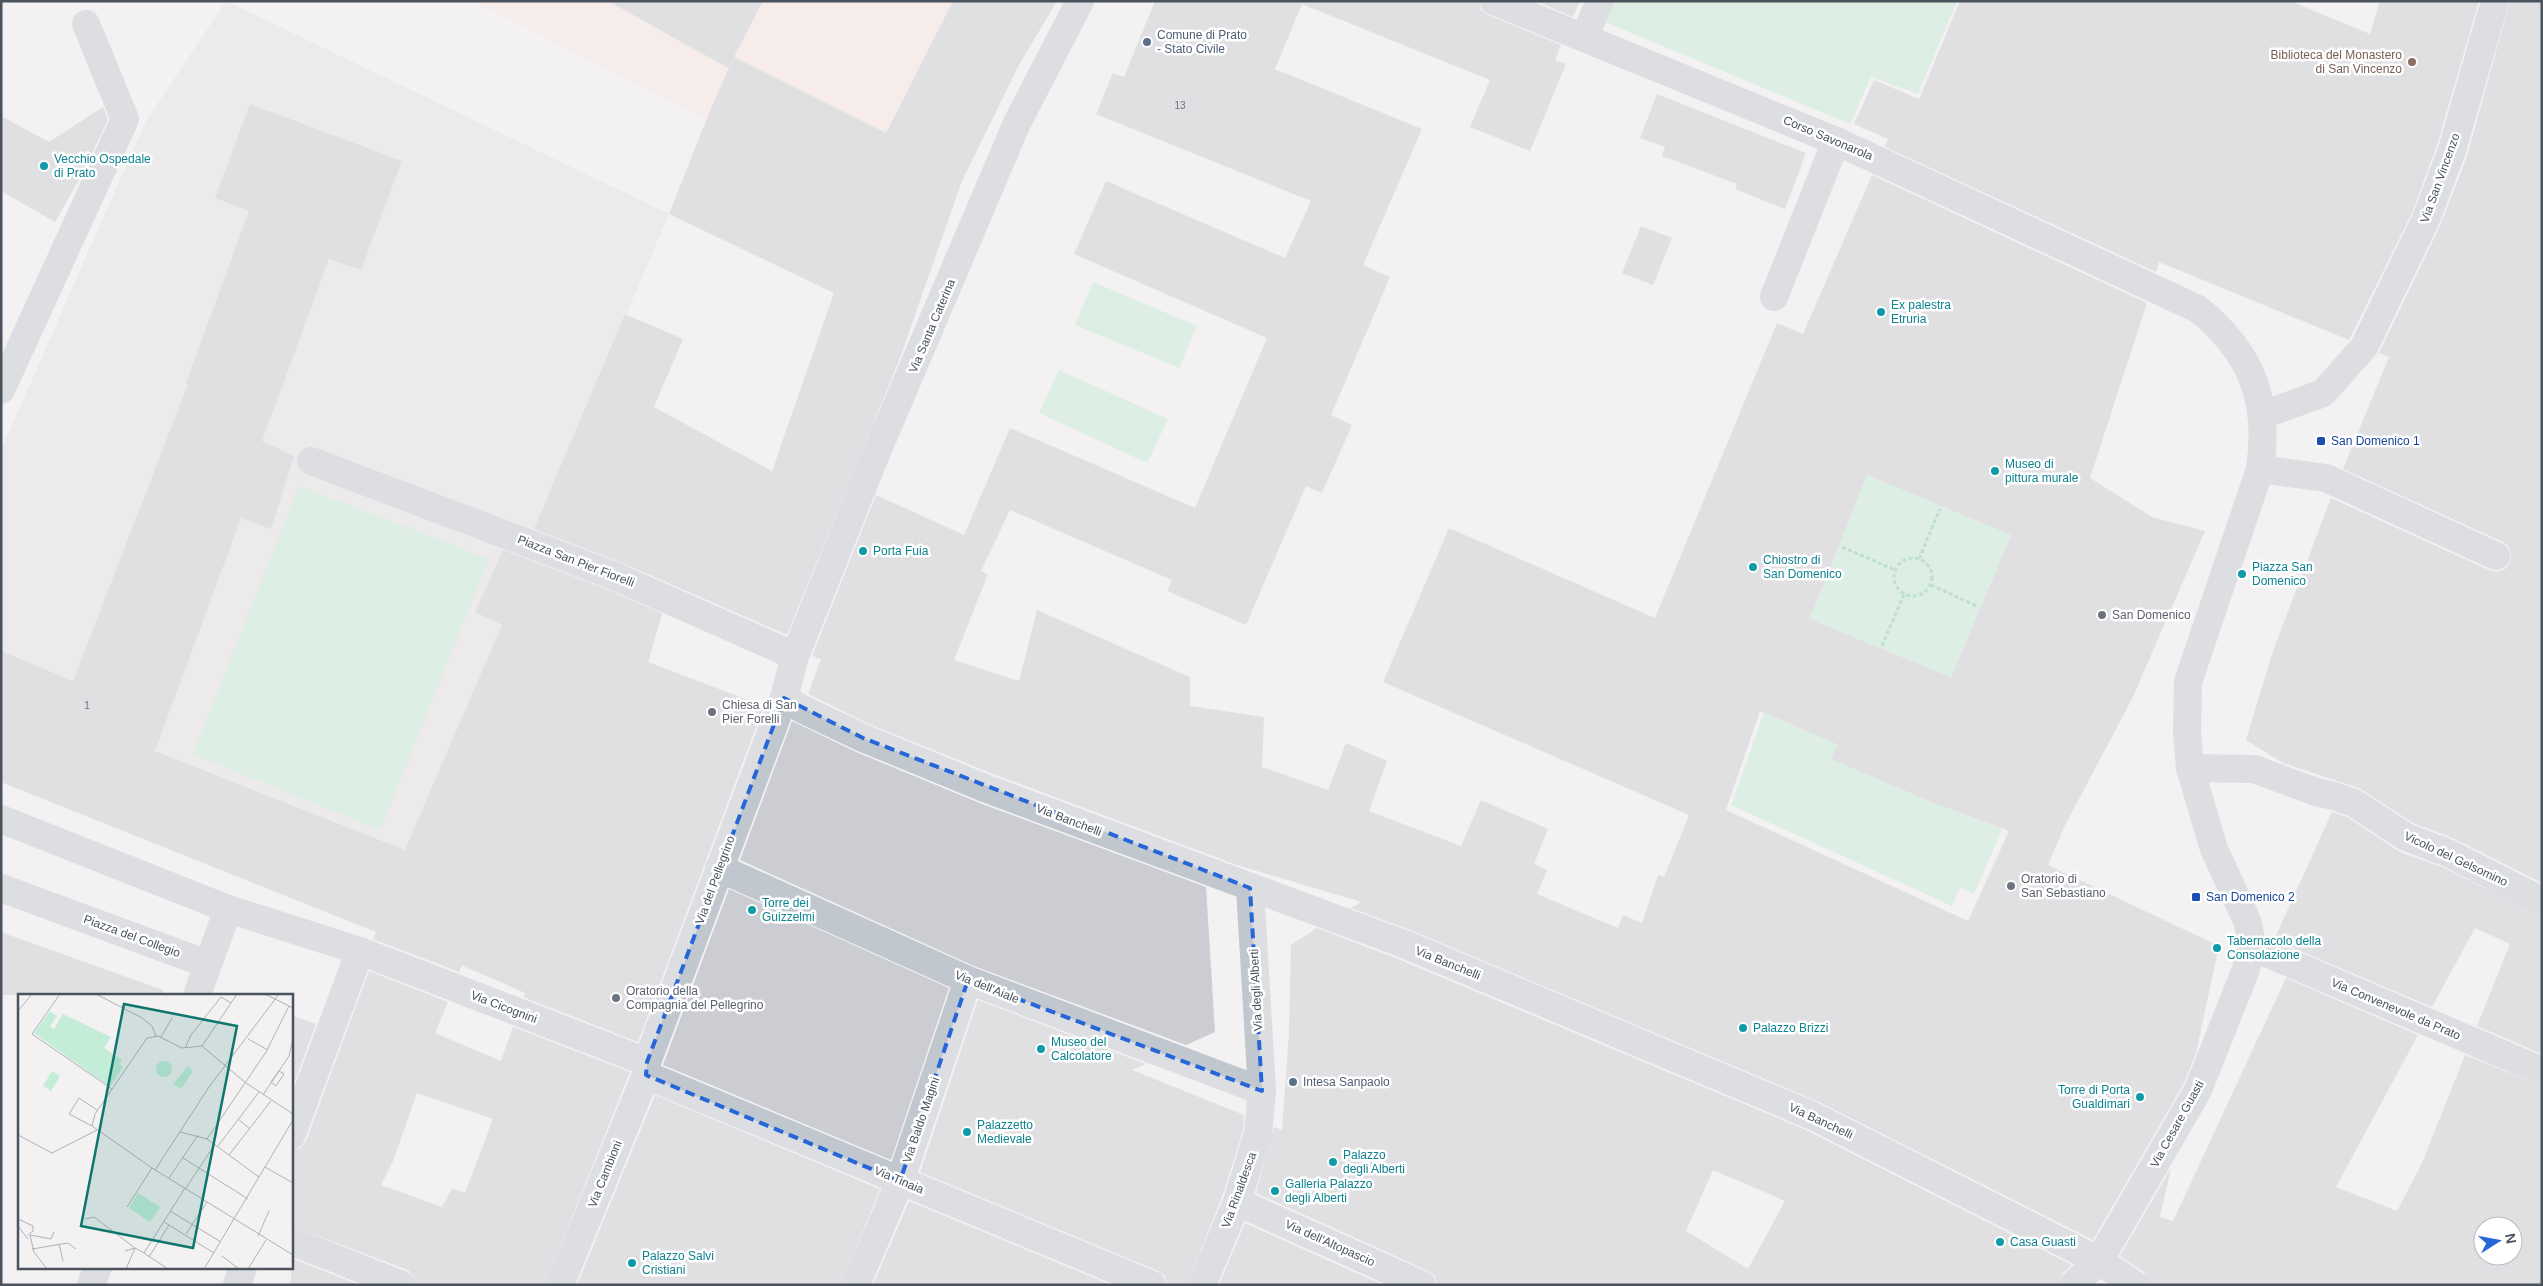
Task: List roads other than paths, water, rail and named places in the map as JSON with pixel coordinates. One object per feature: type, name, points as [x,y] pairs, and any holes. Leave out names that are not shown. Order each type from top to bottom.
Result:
[{"type":"street","name":"Via Santa Caterina","points":[[796,656],[873,461],[1017,123],[1080,1]]},
{"type":"street","name":"Corso Savonarola","points":[[1494,1],[1836,140],[2198,309],[2218,325],[2239,351],[2250,373],[2263,415]]},
{"type":"street","points":[[1584,38],[1600,1]]},
{"type":"street","name":"Via San Vincenzo","points":[[2263,415],[2323,393],[2364,347],[2426,219],[2452,150],[2495,1]]},
{"type":"street","points":[[1,390],[125,119],[86,24]]},
{"type":"street","points":[[1774,298],[1836,140]]},
{"type":"street","points":[[2252,947],[2248,923],[2214,849],[2190,768],[2187,732],[2188,682],[2260,469],[2264,441],[2263,415]]},
{"type":"street","name":"Piazza San Pier Fiorelli","points":[[311,461],[612,575],[666,597],[796,656]]},
{"type":"street","points":[[2260,469],[2326,478],[2496,556]]},
{"type":"street","points":[[784,698],[796,656]]},
{"type":"street","name":"Via del Pellegrino","points":[[646,1069],[719,868],[784,698]]},
{"type":"street","name":"Via Banchelli","points":[[784,698],[802,709],[863,738],[987,789],[1250,888],[1332,916],[1458,966],[1813,1116],[2099,1261],[2135,1285]]},
{"type":"street","name":"Vicolo del Gelsomino","points":[[2190,768],[2254,769],[2316,792],[2354,803],[2406,837],[2448,853],[2542,901]]},
{"type":"street","points":[[1,819],[228,909],[360,951],[292,1133]]},
{"type":"street","name":"Via dell'Aiale","points":[[719,868],[968,980],[1262,1091]]},
{"type":"street","name":"Piazza del Collegio","points":[[1,888],[207,964]]},
{"type":"street","name":"Via degli Alberti","points":[[1250,888],[1262,1091]]},
{"type":"street","points":[[197,994],[228,909]]},
{"type":"street","name":"Via Convenevole da Prato","points":[[2252,947],[2542,1071]]},
{"type":"street","name":"Via Cesare Guasti","points":[[2073,1285],[2099,1261],[2198,1090],[2252,947]]},
{"type":"street","name":"Via Cicognini","points":[[360,951],[646,1069]]},
{"type":"street","name":"Via Baldo Magini","points":[[856,1285],[900,1181],[968,980]]},
{"type":"street","name":"Via Tinaia","points":[[646,1069],[900,1181],[1152,1285]]},
{"type":"street","name":"Via Cambioni","points":[[560,1285],[646,1069]]},
{"type":"street","name":"Via Rinaldesca","points":[[1202,1285],[1237,1202],[1258,1134],[1262,1091]]},
{"type":"street","name":"Via dell'Altopascio","points":[[1237,1202],[1422,1285]]},
{"type":"street","points":[[292,1242],[402,1285]]},
{"type":"street","points":[[91,1285],[98,1268]]},
{"type":"street","points":[[237,1285],[243,1268]]},
{"type":"place","name":"Comune di Prato - Stato Civile","points":[[1147,42]]},
{"type":"place","name":"Biblioteca del Monastero di San Vincenzo","points":[[2412,62]]},
{"type":"place","name":"Vecchio Ospedale di Prato","points":[[44,166]]},
{"type":"place","name":"Ex palestra Etruria","points":[[1881,312]]},
{"type":"place","name":"San Domenico 1","points":[[2321,441]]},
{"type":"place","name":"Museo di pittura murale","points":[[1995,471]]},
{"type":"place","name":"Porta Fuia","points":[[863,551]]},
{"type":"place","name":"Chiostro di San Domenico","points":[[1753,567]]},
{"type":"place","name":"Piazza San Domenico","points":[[2242,574]]},
{"type":"place","name":"San Domenico","points":[[2102,615]]},
{"type":"place","name":"Chiesa di San Pier Forelli","points":[[712,712]]},
{"type":"place","name":"Oratorio di San Sebastiano","points":[[2011,886]]},
{"type":"place","name":"San Domenico 2","points":[[2196,897]]},
{"type":"place","name":"Torre dei Guizzelmi","points":[[752,910]]},
{"type":"place","name":"Tabernacolo della Consolazione","points":[[2217,948]]},
{"type":"place","name":"Oratorio della Compagnia del Pellegrino","points":[[616,998]]},
{"type":"place","name":"Palazzo Brizzi","points":[[1743,1028]]},
{"type":"place","name":"Museo del Calcolatore","points":[[1041,1049]]},
{"type":"place","name":"Intesa Sanpaolo","points":[[1293,1082]]},
{"type":"place","name":"Torre di Porta Gualdimari","points":[[2140,1097]]},
{"type":"place","name":"Palazzetto Medievale","points":[[967,1132]]},
{"type":"place","name":"Palazzo degli Alberti","points":[[1333,1162]]},
{"type":"place","name":"Galleria Palazzo degli Alberti","points":[[1275,1191]]},
{"type":"place","name":"Casa Guasti","points":[[2000,1242]]},
{"type":"place","name":"Palazzo Salvi Cristiani","points":[[632,1263]]}]
